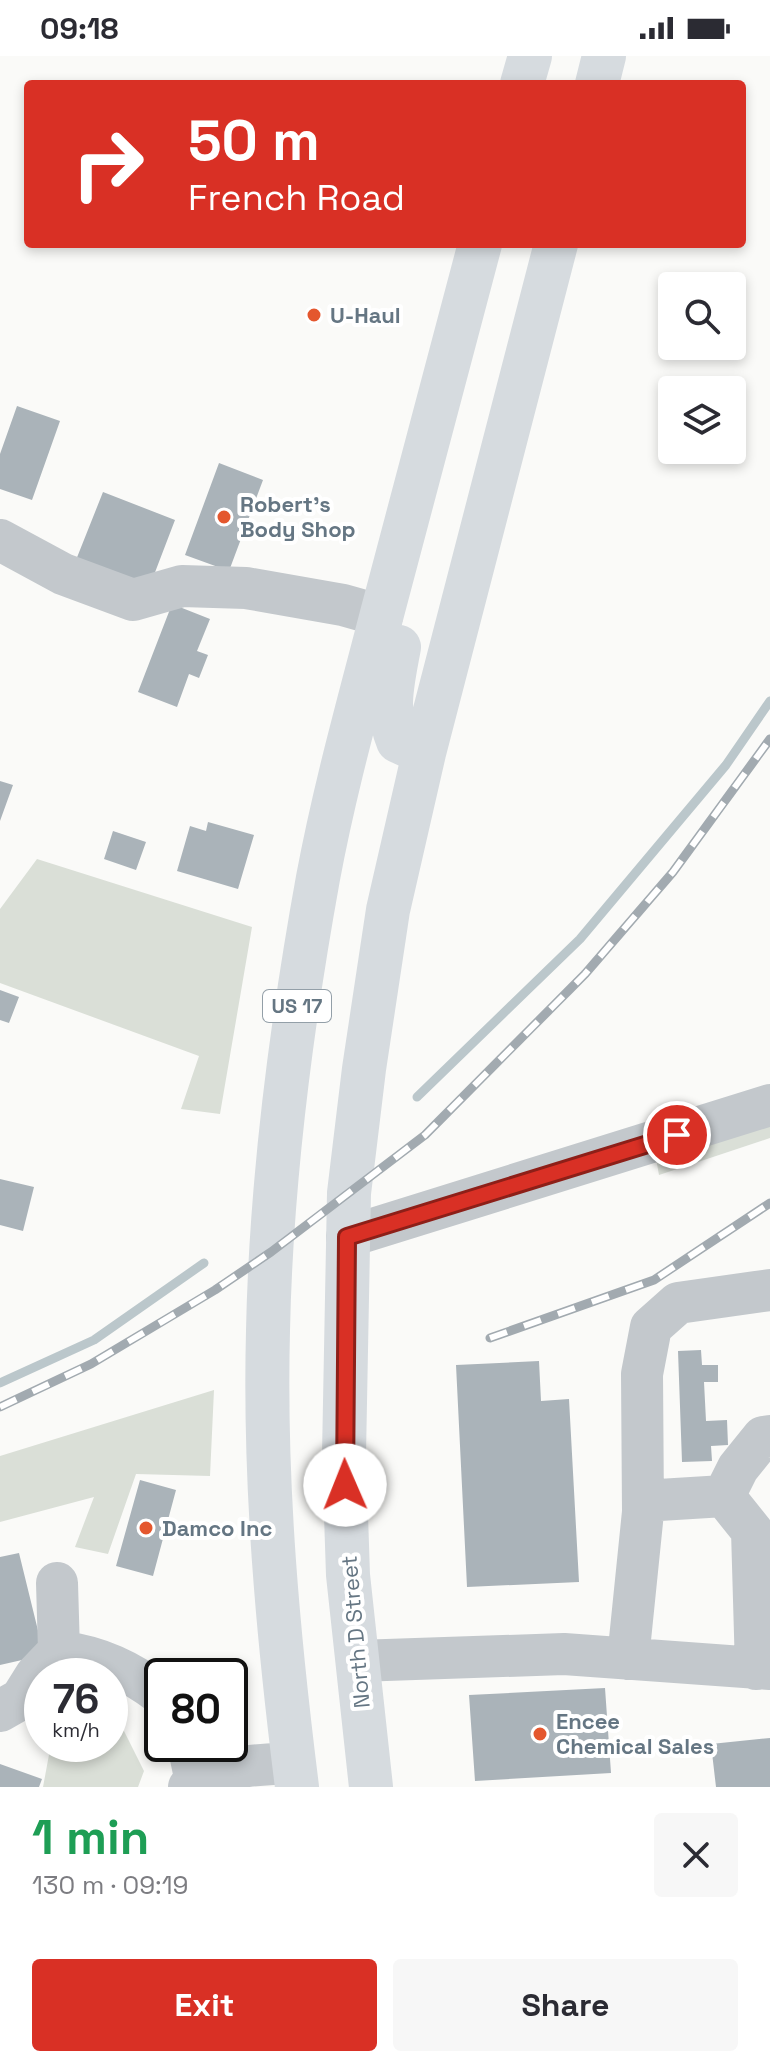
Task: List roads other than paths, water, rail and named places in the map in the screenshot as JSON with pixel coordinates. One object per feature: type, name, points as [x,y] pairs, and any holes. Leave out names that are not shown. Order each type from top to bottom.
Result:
[{"type":"highway","points":[[523,80],[530,56]]},
{"type":"highway","points":[[598,80],[604,56]]},
{"type":"highway","name":"US 17","points":[[296,1775],[279,1648],[268,1452],[267,1334],[271,1252],[288,1074],[319,875],[339,779],[479,248]]},
{"type":"highway","name":"North D Street","points":[[371,1787],[348,1575],[344,1455],[349,1193],[362,1084],[388,910],[424,753],[555,248]]},
{"type":"highway","points":[[424,753],[398,741],[392,725],[390,702],[446,373]]},
{"type":"street","points":[[0,540],[63,574],[133,600],[182,586],[246,588],[343,605],[382,616]]},
{"type":"street","points":[[347,1237],[770,1105]]},
{"type":"street","points":[[628,1659],[643,1501],[642,1374],[651,1327],[678,1303],[769,1302]]},
{"type":"street","points":[[724,1496],[738,1468],[763,1437],[770,1436]]},
{"type":"street","points":[[357,1661],[564,1654],[763,1669],[752,1531],[724,1496]]},
{"type":"street","points":[[643,1501],[724,1496]]},
{"type":"street","points":[[0,1711],[21,1699],[36,1675],[59,1651],[57,1583]]},
{"type":"street","points":[[59,1651],[85,1655],[132,1673],[144,1682]]},
{"type":"street","points":[[191,1771],[235,1767],[296,1775]]},
{"type":"waterway","points":[[417,1097],[580,939],[726,765],[770,701]]},
{"type":"waterway","points":[[0,1383],[94,1340],[204,1263]]},
{"type":"railway","points":[[0,1407],[91,1364],[215,1290],[271,1252],[425,1135],[585,974],[673,872],[770,739]]},
{"type":"railway","points":[[490,1338],[654,1280],[770,1203]]},
{"type":"place","name":"U-Haul","points":[[314,315]]},
{"type":"place","name":"Robert's Body Shop","points":[[224,517]]},
{"type":"place","name":"Damco Inc","points":[[146,1528]]},
{"type":"place","name":"Encee Chemical Sales","points":[[540,1734]]}]
